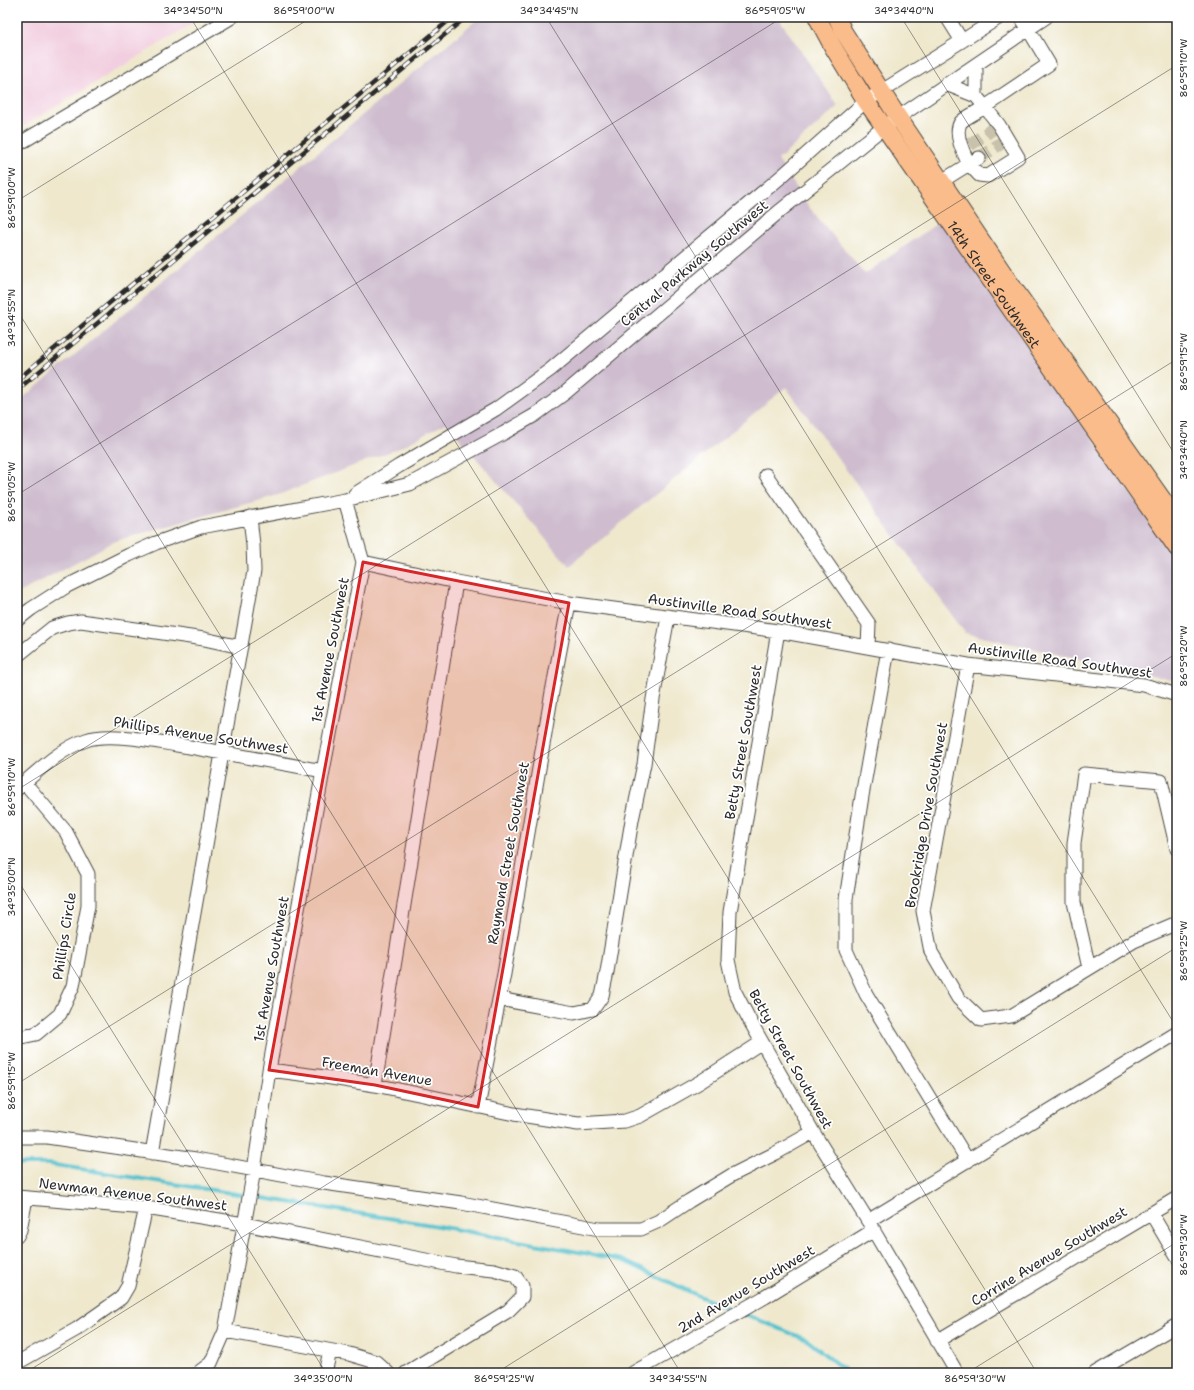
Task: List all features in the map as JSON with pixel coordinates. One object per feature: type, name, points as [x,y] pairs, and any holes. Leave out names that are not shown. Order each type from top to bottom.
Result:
[{"type":"main road","name":"14th Street Southwest","points":[[817,17],[833,47],[866,101],[884,127],[934,186],[1010,283],[1177,520]]},
{"type":"main road","name":"14th Street Southwest","points":[[837,17],[843,31],[898,117],[934,186],[1177,548]]},
{"type":"street","points":[[17,146],[232,17]]},
{"type":"street","points":[[947,17],[962,41]]},
{"type":"street","name":"Central Parkway Southwest","points":[[345,500],[399,466],[496,410],[550,370],[782,176],[866,101],[1000,17]]},
{"type":"street","points":[[946,84],[976,96],[985,107],[996,127],[1018,157],[988,176],[979,175],[974,161],[959,135],[961,123],[985,107],[1049,64],[1021,17]]},
{"type":"street","name":"Central Parkway Southwest","points":[[17,620],[31,609],[67,586],[156,543],[200,528],[345,500],[410,484],[478,448],[541,410],[565,393],[781,210],[884,127],[1046,17]]},
{"type":"street","points":[[976,65],[976,96]]},
{"type":"street","points":[[934,186],[974,161]]},
{"type":"street","points":[[766,475],[869,624],[868,646]]},
{"type":"street","points":[[345,500],[363,562]]},
{"type":"street","points":[[152,1153],[221,752],[254,571],[250,518]]},
{"type":"street","name":"Austinville Road Southwest","points":[[363,562],[456,582],[569,603],[778,631],[968,665],[1144,685],[1177,695]]},
{"type":"street","name":"1st Avenue Southwest","points":[[198,1373],[211,1363],[225,1331],[254,1170],[269,1070],[363,562]]},
{"type":"street","points":[[375,1085],[456,582]]},
{"type":"street","name":"Raymond Street Southwest","points":[[478,1107],[499,999],[552,692],[569,603]]},
{"type":"street","points":[[499,999],[574,1013],[593,1010],[602,996],[668,617]]},
{"type":"street","points":[[17,656],[52,628],[81,621],[204,639],[241,647]]},
{"type":"street","name":"Betty Street Southwest","points":[[778,631],[730,912],[728,960],[736,992],[750,1021],[813,1132],[871,1226],[957,1373]]},
{"type":"street","points":[[888,650],[862,796],[846,899],[846,950],[866,994],[968,1161]]},
{"type":"street","name":"Brookridge Drive Southwest","points":[[968,665],[923,911],[931,952],[958,998],[981,1020],[1011,1016],[1134,941],[1177,923]]},
{"type":"street","name":"Phillips Avenue Southwest","points":[[21,786],[52,760],[72,746],[87,739],[100,736],[148,740],[221,752],[323,772]]},
{"type":"street","points":[[1089,968],[1074,902],[1074,843],[1084,774],[1161,782],[1177,849]]},
{"type":"street","name":"Phillips Circle","points":[[17,1038],[36,1034],[60,1014],[73,986],[88,906],[88,874],[66,832],[21,786]]},
{"type":"street","name":"2nd Avenue Southwest","points":[[633,1373],[765,1297],[968,1161],[1177,1033]]},
{"type":"street","name":"Freeman Avenue","points":[[269,1070],[375,1085],[514,1114],[578,1124],[625,1121],[640,1116],[700,1082],[762,1042]]},
{"type":"street","points":[[17,1138],[47,1137],[152,1153],[324,1183],[461,1203],[599,1229],[641,1229],[659,1221],[732,1175],[813,1132]]},
{"type":"street","points":[[17,1236],[20,1230],[22,1197]]},
{"type":"street","name":"Newman Avenue Southwest","points":[[22,1197],[146,1208],[244,1224],[456,1266],[494,1270],[515,1276],[522,1286],[522,1297],[508,1311],[406,1373]]},
{"type":"street","name":"Corrine Avenue Southwest","points":[[937,1341],[1177,1198]]},
{"type":"street","points":[[17,1363],[78,1329],[121,1298],[128,1286],[146,1208]]},
{"type":"street","points":[[1151,1213],[1177,1257]]},
{"type":"street","points":[[1095,1373],[1177,1325]]},
{"type":"street","points":[[225,1331],[349,1354],[376,1362],[388,1373]]},
{"type":"street","points":[[325,1373],[330,1350]]},
{"type":"highlighted area","points":[[363,562],[569,603],[478,1107],[375,1085],[269,1070]]},
{"type":"shaded area","points":[[17,17],[204,17],[17,130]]},
{"type":"shaded area","points":[[480,17],[778,17],[838,106],[778,160],[809,207],[865,274],[942,220],[1177,560],[1177,682],[965,633],[786,387],[569,566],[446,423],[397,449],[278,495],[115,541],[17,594],[17,403]]},
{"type":"waterway","points":[[17,1164],[49,1164],[432,1225],[622,1260],[735,1311]]},
{"type":"waterway","points":[[742,1313],[807,1340],[846,1373]]},
{"type":"tunnel","points":[[970,145],[994,128]]},
{"type":"tunnel","points":[[979,158],[1003,142]]},
{"type":"railway","points":[[17,380],[453,17]]},
{"type":"railway","points":[[17,390],[466,17]]}]
